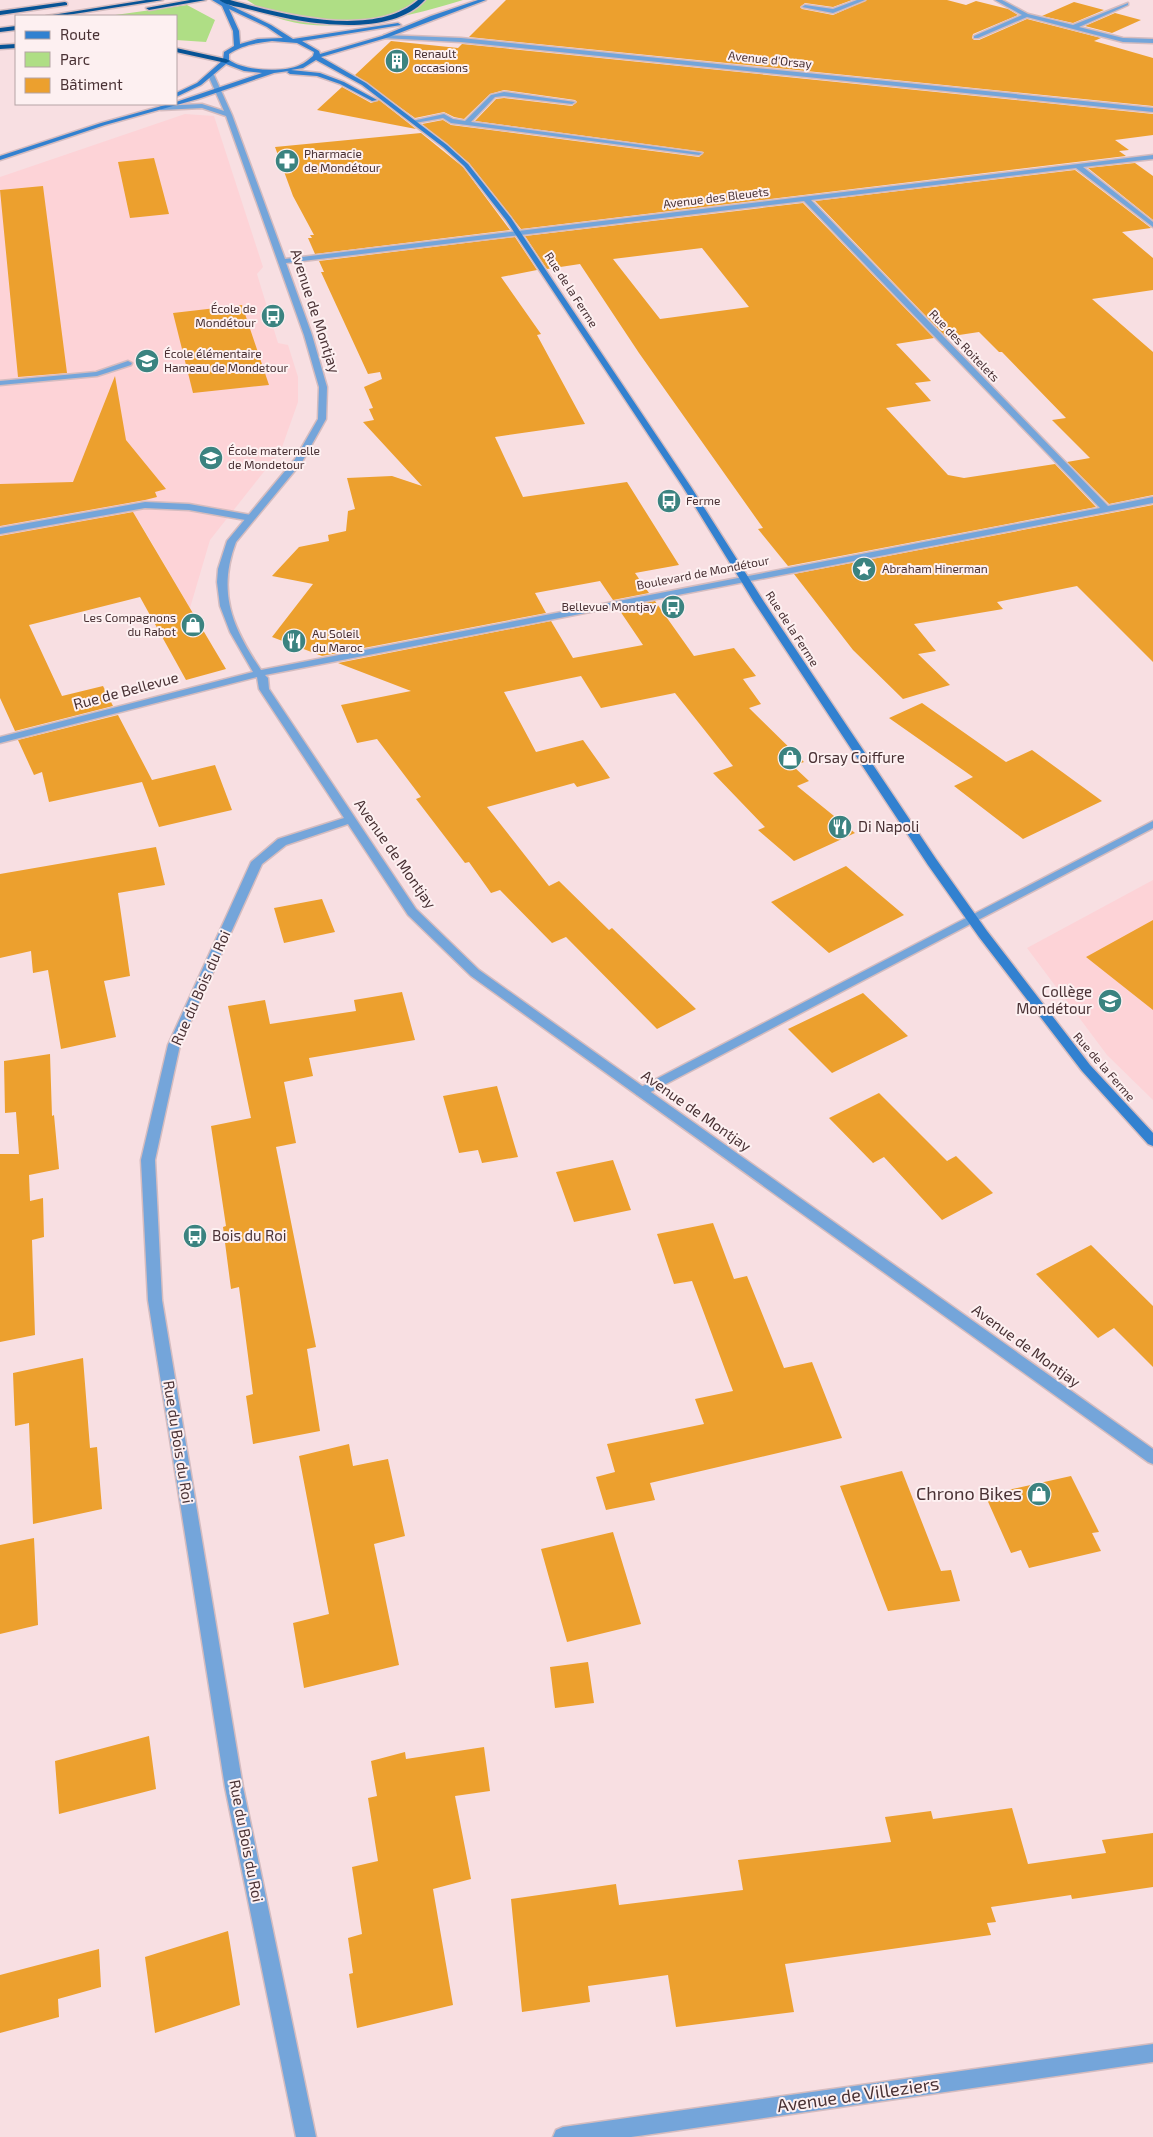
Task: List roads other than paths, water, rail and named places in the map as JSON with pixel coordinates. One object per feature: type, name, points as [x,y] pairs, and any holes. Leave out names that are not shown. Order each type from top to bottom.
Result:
[{"type":"highway","points":[[56,15],[160,0]]},
{"type":"highway","points":[[100,15],[202,0]]},
{"type":"highway","points":[[223,3],[293,18],[345,22],[376,20],[409,12],[422,0]]},
{"type":"highway","points":[[0,13],[69,4]]},
{"type":"highway","points":[[0,24],[15,21]]},
{"type":"highway","points":[[0,30],[15,28]]},
{"type":"highway","points":[[0,47],[15,46]]},
{"type":"highway","points":[[178,50],[226,61]]},
{"type":"street","points":[[214,0],[268,26],[291,41],[376,29],[433,17]]},
{"type":"street","points":[[316,57],[384,37],[433,17],[483,0]]},
{"type":"street","points":[[805,7],[833,11],[862,0]]},
{"type":"street","points":[[998,0],[1026,15],[1122,40],[1153,41]]},
{"type":"street","points":[[178,94],[199,84],[226,61],[226,53],[237,46],[236,31],[223,3]]},
{"type":"street","points":[[1074,27],[1126,4]]},
{"type":"street","points":[[976,37],[1026,15]]},
{"type":"street","name":"Avenue d'Orsay","points":[[384,37],[461,40],[1153,110]]},
{"type":"street","name":"Rue de la Ferme","points":[[237,46],[263,40],[291,41],[313,47],[317,52],[316,57]]},
{"type":"street","name":"Rue de la Ferme","points":[[273,71],[301,66],[316,57]]},
{"type":"street","name":"Rue de la Ferme","points":[[316,57],[364,84],[418,123],[466,165],[497,203],[926,854],[1086,1068],[1153,1141]]},
{"type":"street","name":"Rue de la Ferme","points":[[226,61],[232,66],[243,70],[318,74],[418,123]]},
{"type":"street","points":[[178,103],[219,91],[273,71]]},
{"type":"street","name":"Avenue de Montjay","points":[[211,74],[229,115],[282,261],[308,334],[323,387],[322,419],[299,460],[232,541],[226,554],[221,576],[222,601],[229,622],[263,678],[264,689],[412,912],[475,973],[1153,1457]]},
{"type":"street","points":[[466,123],[493,96],[504,94],[572,102]]},
{"type":"street","points":[[103,124],[151,105]]},
{"type":"street","points":[[0,158],[103,124],[171,105]]},
{"type":"street","points":[[161,108],[202,106],[229,115]]},
{"type":"street","points":[[418,123],[444,116],[451,121],[699,153]]},
{"type":"street","name":"Avenue des Bleuets","points":[[282,261],[1153,158]]},
{"type":"street","points":[[1079,167],[1153,225]]},
{"type":"street","name":"Rue des Roitelets","points":[[806,198],[1106,509]]},
{"type":"street","points":[[0,383],[97,374],[128,363]]},
{"type":"street","name":"Boulevard de Mondétour","points":[[260,674],[300,664],[745,577],[1153,500]]},
{"type":"street","points":[[0,531],[145,505],[189,507],[251,518]]},
{"type":"street","name":"Rue de Bellevue","points":[[0,740],[205,686],[260,674]]},
{"type":"street","name":"Rue du Bois du Roi","points":[[306,2137],[234,1787],[156,1300],[148,1160],[174,1044],[256,862],[282,842],[350,820]]},
{"type":"street","points":[[641,1092],[1153,824]]},
{"type":"street","name":"Avenue de Villeziers","points":[[563,2137],[1153,2053]]},
{"type":"place","name":"Renault occasions","points":[[397,61]]},
{"type":"place","name":"Pharmacie de Mondétour","points":[[287,161]]},
{"type":"place","name":"École de Mondétour","points":[[273,316]]},
{"type":"place","name":"École élémentaire Hameau de Mondetour","points":[[147,361]]},
{"type":"place","name":"École maternelle de Mondetour","points":[[211,458]]},
{"type":"place","name":"Ferme","points":[[669,501]]},
{"type":"place","name":"Abraham Hinerman","points":[[864,569]]},
{"type":"place","name":"Bellevue Montjay","points":[[673,607]]},
{"type":"place","name":"Les Compagnons du Rabot","points":[[193,625]]},
{"type":"place","name":"Au Soleil du Maroc","points":[[294,641]]},
{"type":"place","name":"Orsay Coiffure","points":[[790,758]]},
{"type":"place","name":"Di Napoli","points":[[840,827]]},
{"type":"place","name":"Collège Mondétour","points":[[1110,1001]]},
{"type":"place","name":"Bois du Roi","points":[[195,1236]]},
{"type":"place","name":"Chrono Bikes","points":[[1039,1494]]}]
